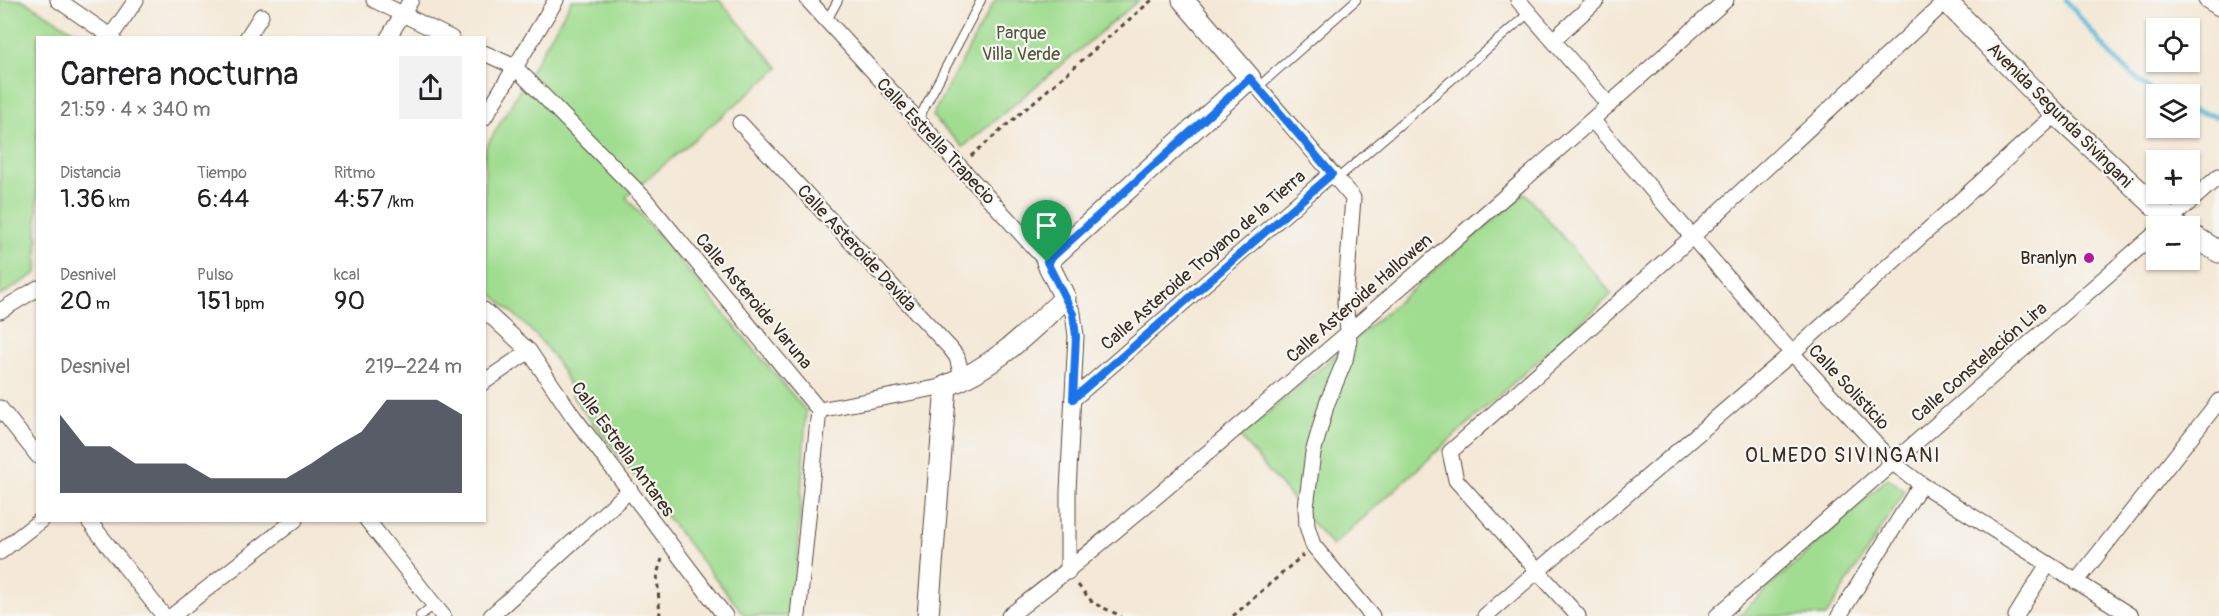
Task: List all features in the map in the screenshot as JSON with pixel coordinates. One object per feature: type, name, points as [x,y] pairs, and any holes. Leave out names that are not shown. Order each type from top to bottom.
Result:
[{"type":"street","points":[[58,0],[111,36]]},
{"type":"street","points":[[113,36],[136,0]]},
{"type":"street","points":[[374,0],[447,36]]},
{"type":"street","points":[[389,36],[411,0]]},
{"type":"street","points":[[486,115],[556,0]]},
{"type":"street","name":"Calle Estrella Trapecio","points":[[808,0],[1047,262],[1073,314],[1076,336],[1068,572]]},
{"type":"street","points":[[1184,0],[1353,198],[1345,302],[1348,333],[1345,360],[1327,403],[1313,453],[1306,507],[1307,526],[1313,545],[1372,616]]},
{"type":"street","points":[[1518,0],[1609,105]]},
{"type":"street","points":[[1553,40],[1597,0]]},
{"type":"street","name":"Calle Asteroide Hallowen","points":[[1009,616],[1068,572],[1348,333],[1593,121],[1726,0]]},
{"type":"street","points":[[2206,0],[2219,8]]},
{"type":"street","points":[[1578,616],[1456,480],[1450,452],[1692,237],[1945,1]]},
{"type":"street","name":"Avenida Segunda Sivingani","points":[[1945,1],[2156,216]]},
{"type":"street","points":[[247,36],[261,16]]},
{"type":"street","name":"Calle Asteroide Varuna","points":[[486,54],[515,68],[643,197],[819,410]]},
{"type":"street","points":[[1047,262],[1254,83]]},
{"type":"street","points":[[1485,616],[1792,353],[2056,114]]},
{"type":"street","name":"Calle Solisticio","points":[[1593,121],[1792,353],[1893,463],[1921,484],[2131,616]]},
{"type":"street","name":"Calle Asteroide Davida","points":[[740,123],[957,357],[928,616]]},
{"type":"street","name":"Calle Asteroide Troyano de la Tierra","points":[[1073,399],[1334,176]]},
{"type":"street","name":"Calle Constelación Lira","points":[[2177,216],[2219,176]]},
{"type":"street","points":[[2200,240],[2219,252]]},
{"type":"street","name":"Calle Constelación Lira","points":[[1717,616],[2146,243]]},
{"type":"street","points":[[0,311],[36,289]]},
{"type":"street","points":[[798,616],[819,410],[954,383],[1022,339],[1065,298]]},
{"type":"street","name":"Calle Estrella Antares","points":[[486,312],[529,351],[573,416],[667,543],[725,616]]},
{"type":"street","points":[[486,381],[529,351]]},
{"type":"street","points":[[2076,582],[2219,401]]},
{"type":"street","points":[[0,408],[36,453]]},
{"type":"street","points":[[1839,616],[1921,484]]},
{"type":"street","points":[[490,616],[630,490]]},
{"type":"street","points":[[0,552],[38,522]]},
{"type":"street","points":[[90,522],[164,616]]},
{"type":"street","points":[[172,616],[292,522]]},
{"type":"street","points":[[369,522],[439,610]]},
{"type":"street","points":[[2016,616],[2048,564]]},
{"type":"lane","points":[[826,22],[838,0]]},
{"type":"lane","points":[[918,120],[981,0]]},
{"type":"lane","points":[[1254,83],[1356,0]]},
{"type":"lane","name":"Calle Asteroide Troyano de la Tierra","points":[[1334,176],[1529,13]]},
{"type":"lane","points":[[420,616],[439,610]]},
{"type":"path","points":[[960,165],[1152,0]]},
{"type":"path","points":[[660,616],[657,574],[667,543]]},
{"type":"path","points":[[1233,616],[1313,545]]},
{"type":"path","points":[[1068,572],[1093,603],[1121,616]]},
{"type":"green space","points":[[0,0],[23,0],[82,36],[36,36],[36,274],[0,296]]},
{"type":"green space","points":[[572,0],[719,0],[779,68],[626,197],[806,411],[794,616],[745,616],[574,399],[559,365],[549,351],[486,289],[486,147]]},
{"type":"green space","name":"Parque Villa Verde","points":[[995,0],[1139,0],[963,147],[932,116]]},
{"type":"green space","points":[[1525,193],[1612,294],[1332,546],[1240,437]]},
{"type":"green space","points":[[1888,478],[1905,491],[1826,616],[1738,616]]},
{"type":"waterway","points":[[2066,0],[2113,58],[2146,86]]},
{"type":"waterway","points":[[2200,112],[2219,117]]},
{"type":"place","name":"Branlyn","points":[[2089,258]]},
{"type":"district","name":"OLMEDO SIVINGANI","points":[[1843,455]]},
{"type":"route","points":[[1250,78],[1332,174],[1073,399],[1076,336],[1073,314],[1047,262],[1250,78]]}]
